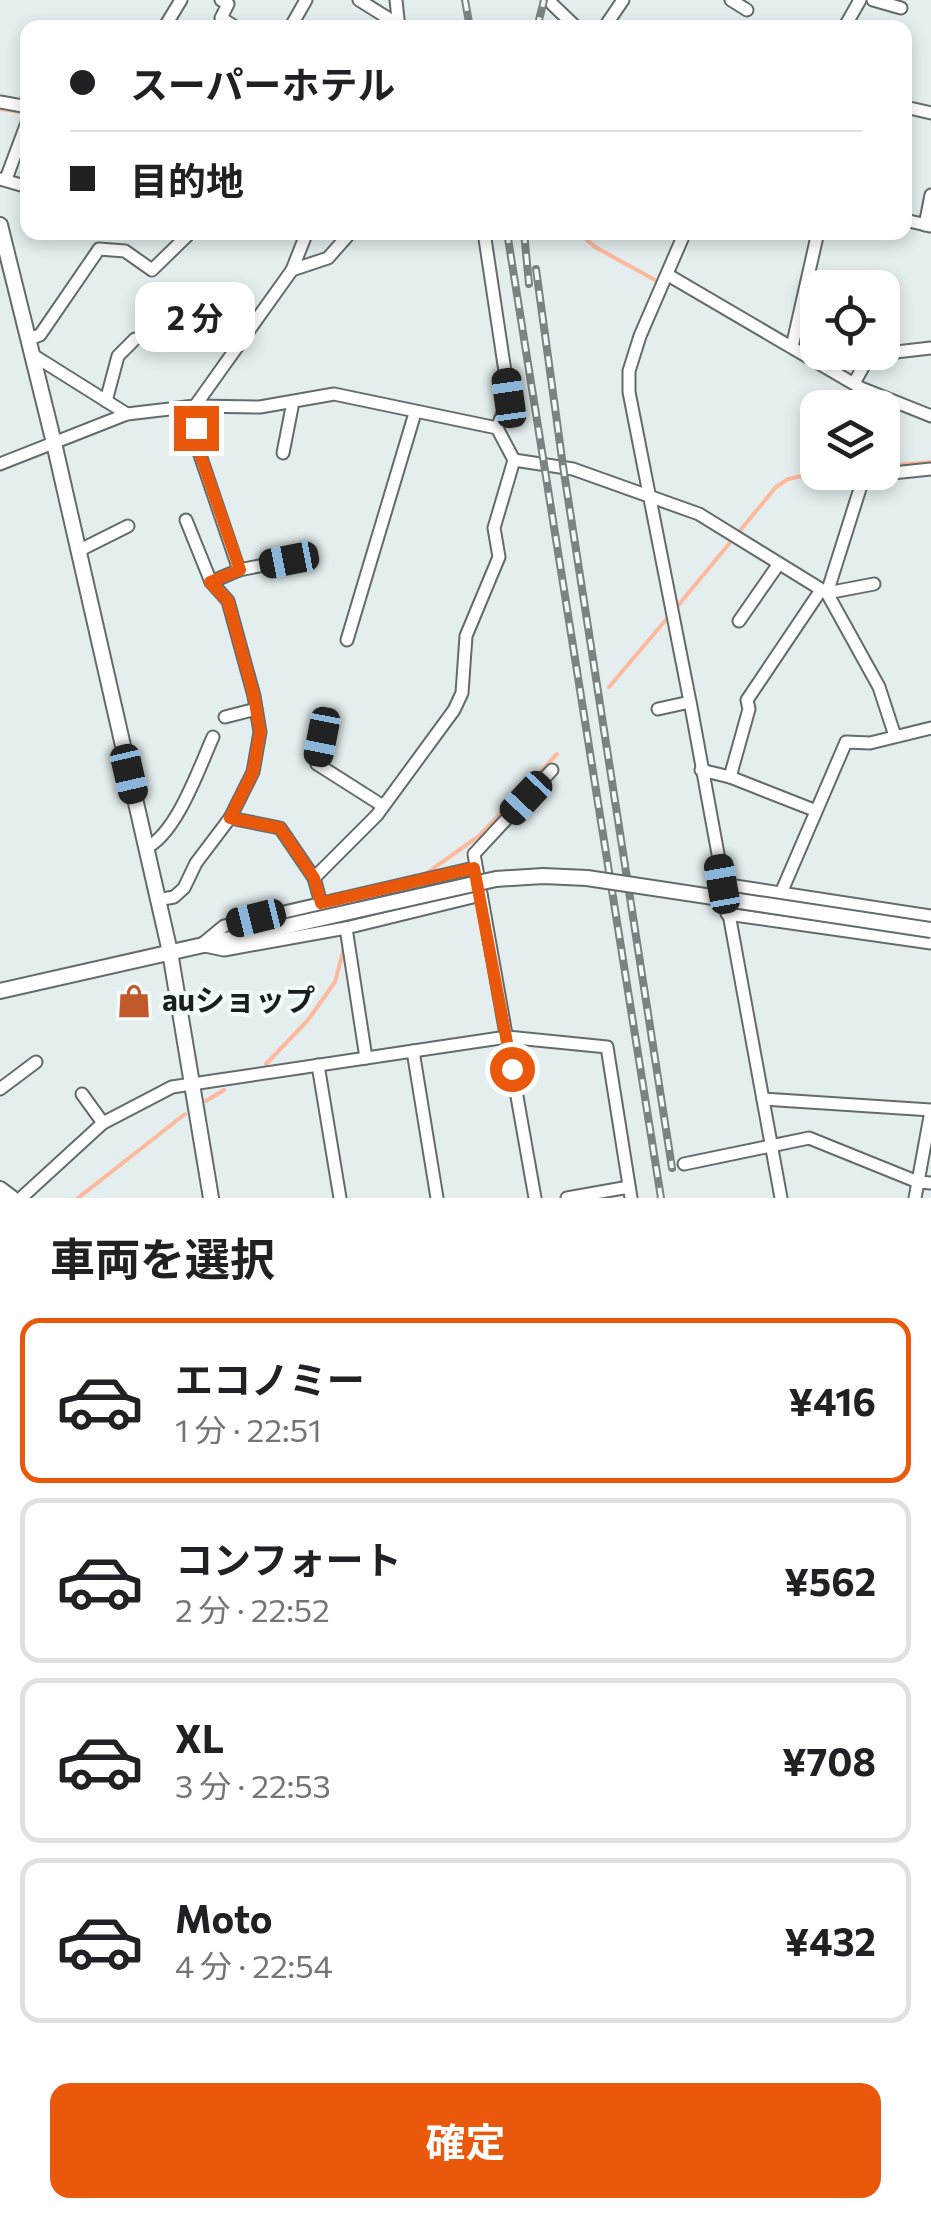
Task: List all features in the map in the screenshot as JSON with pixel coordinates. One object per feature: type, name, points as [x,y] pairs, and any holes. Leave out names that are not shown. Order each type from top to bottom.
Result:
[{"type":"street","points":[[221,0],[228,4],[221,18],[224,20]]},
{"type":"street","points":[[359,0],[390,20]]},
{"type":"street","points":[[732,0],[747,10]]},
{"type":"street","points":[[873,0],[901,8]]},
{"type":"street","points":[[552,4],[569,20]]},
{"type":"street","points":[[3,179],[20,139]]},
{"type":"street","points":[[928,226],[931,195]]},
{"type":"street","points":[[0,224],[54,442],[170,952],[211,1198]]},
{"type":"street","points":[[29,339],[40,335],[99,249],[125,251],[152,270],[183,240]]},
{"type":"street","points":[[240,570],[198,448],[195,406],[292,270],[304,240]]},
{"type":"street","points":[[292,270],[328,258],[344,240]]},
{"type":"street","points":[[314,878],[383,806],[454,710],[462,693],[466,636],[499,556],[494,528],[514,460],[497,428],[509,398],[485,240]]},
{"type":"street","points":[[682,240],[640,336],[629,371],[628,392],[783,1197]]},
{"type":"street","points":[[792,347],[816,240]]},
{"type":"street","points":[[665,281],[854,383],[931,416]]},
{"type":"street","points":[[106,401],[118,356],[135,338]]},
{"type":"street","points":[[900,351],[931,348]]},
{"type":"street","points":[[33,354],[127,414]]},
{"type":"street","points":[[854,383],[861,370]]},
{"type":"street","points":[[0,464],[127,414],[195,406],[260,407],[334,394],[497,428]]},
{"type":"street","points":[[283,453],[293,402]]},
{"type":"street","points":[[347,640],[415,412]]},
{"type":"street","points":[[514,460],[572,468],[699,514],[824,592],[880,687],[895,736]]},
{"type":"street","points":[[730,777],[749,709],[746,700],[824,592],[864,476],[931,469]]},
{"type":"street","points":[[157,900],[174,896],[184,888],[196,863],[230,818],[253,772],[260,732],[228,601],[210,582],[186,520]]},
{"type":"street","points":[[78,551],[128,526]]},
{"type":"street","points":[[210,582],[240,570],[289,560]]},
{"type":"street","points":[[739,622],[778,564]]},
{"type":"street","points":[[824,592],[874,584]]},
{"type":"street","points":[[658,709],[690,702]]},
{"type":"street","points":[[224,717],[256,710]]},
{"type":"street","points":[[780,893],[846,742],[870,743],[931,728]]},
{"type":"street","points":[[146,848],[159,842],[188,794],[213,736]]},
{"type":"street","points":[[322,737],[317,764],[383,806]]},
{"type":"street","points":[[534,1198],[474,854],[552,770]]},
{"type":"street","points":[[702,770],[814,810]]},
{"type":"street","points":[[230,818],[280,828],[314,878],[321,903]]},
{"type":"street","points":[[201,946],[224,926],[474,868]]},
{"type":"street","points":[[0,991],[519,876],[586,878],[931,930]]},
{"type":"street","points":[[722,884],[931,916]]},
{"type":"street","points":[[201,946],[224,950],[346,928],[481,894]]},
{"type":"street","points":[[727,914],[931,943]]},
{"type":"street","points":[[346,928],[366,1058]]},
{"type":"street","points":[[21,1198],[103,1123],[172,1087],[507,1037],[606,1047],[630,1193],[568,1198]]},
{"type":"street","points":[[412,1051],[437,1198]]},
{"type":"street","points":[[0,1089],[36,1062]]},
{"type":"street","points":[[318,1066],[340,1198]]},
{"type":"street","points":[[82,1094],[103,1123]]},
{"type":"street","points":[[763,1100],[931,1110],[924,1183],[915,1198]]},
{"type":"street","points":[[684,1164],[809,1138],[924,1183]]},
{"type":"street","points":[[0,1189],[12,1198]]},
{"type":"waterway","points":[[0,109],[20,112]]},
{"type":"waterway","points":[[587,240],[657,281]]},
{"type":"waterway","points":[[900,465],[931,462]]},
{"type":"waterway","points":[[676,608],[776,487],[800,476]]},
{"type":"waterway","points":[[609,687],[670,615]]},
{"type":"waterway","points":[[424,875],[479,836],[557,754]]},
{"type":"waterway","points":[[266,1064],[308,1020],[335,982],[344,948]]},
{"type":"waterway","points":[[206,1101],[224,1090]]},
{"type":"waterway","points":[[78,1198],[185,1114]]},
{"type":"railway","points":[[465,0],[469,20]]},
{"type":"railway","points":[[539,20],[544,0]]},
{"type":"railway","points":[[508,240],[661,1198]]},
{"type":"railway","points":[[525,240],[529,284]]},
{"type":"railway","points":[[536,269],[672,1168]]},
{"type":"place","name":"auショップ","points":[[134,1001]]},
{"type":"route","points":[[196,428],[198,448],[240,570],[210,582],[228,601],[260,732],[253,772],[230,818],[280,828],[314,878],[321,903],[474,868],[512,1069]]}]
